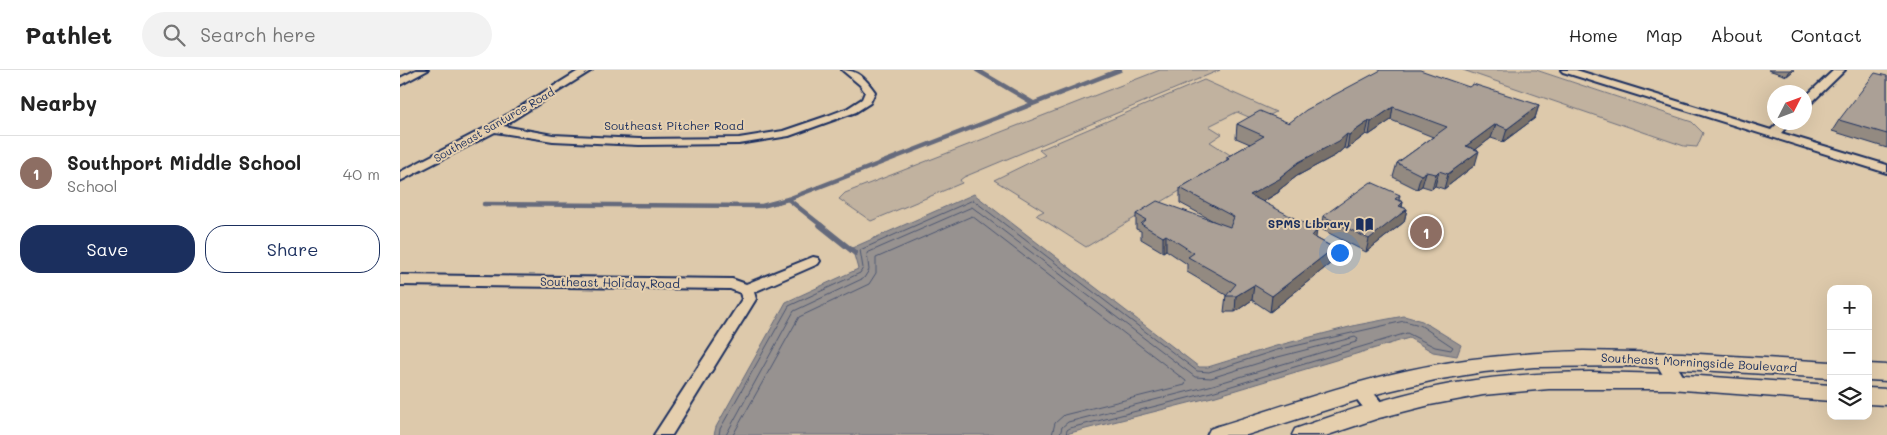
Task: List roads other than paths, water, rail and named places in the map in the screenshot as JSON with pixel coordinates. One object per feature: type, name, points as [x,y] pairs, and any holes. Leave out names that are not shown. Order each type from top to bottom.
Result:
[{"type":"street","points":[[400,82],[422,70]]},
{"type":"street","name":"Southeast Santurce Road","points":[[400,177],[493,128],[587,70]]},
{"type":"street","name":"Southeast Pitcher Road","points":[[493,128],[553,138],[630,141],[739,141],[762,139],[785,134],[831,118],[852,110],[866,101],[870,92],[867,87],[847,70]]},
{"type":"street","points":[[1566,70],[1887,169]]},
{"type":"street","points":[[1812,96],[1840,70]]},
{"type":"street","points":[[1773,134],[1777,130]]},
{"type":"street","points":[[662,435],[749,299],[746,290],[813,261]]},
{"type":"street","name":"Southeast Holiday Road","points":[[400,280],[732,284],[746,290]]},
{"type":"street","name":"Southeast Morningside Boulevard","points":[[1218,435],[1359,389],[1436,372],[1482,365],[1585,358],[1662,359],[1827,370]]},
{"type":"street","points":[[1662,359],[1678,381]]},
{"type":"street","points":[[1872,372],[1887,373]]},
{"type":"street","name":"Southeast Morningside Boulevard","points":[[1304,435],[1428,397],[1508,384],[1608,380],[1678,381],[1827,393]]},
{"type":"street","points":[[1359,389],[1378,412]]},
{"type":"street","points":[[1872,396],[1887,397]]},
{"type":"water","points":[[974,194],[1199,367],[1208,367],[1276,346],[1357,325],[1404,316],[1422,321],[1461,345],[1457,356],[1433,352],[1409,338],[1216,396],[1062,435],[714,435],[716,427],[786,302],[858,269],[852,248]]},
{"type":"waterway","points":[[977,70],[1033,103]]},
{"type":"waterway","points":[[788,199],[1120,70]]},
{"type":"waterway","points":[[484,204],[762,206],[788,199]]},
{"type":"waterway","points":[[788,199],[822,226]]},
{"type":"waterway","points":[[820,225],[855,253]]},
{"type":"place","name":"SPMS Library","points":[[1364,224]]},
{"type":"place","name":"Southport Middle School","points":[[1426,232]]}]
